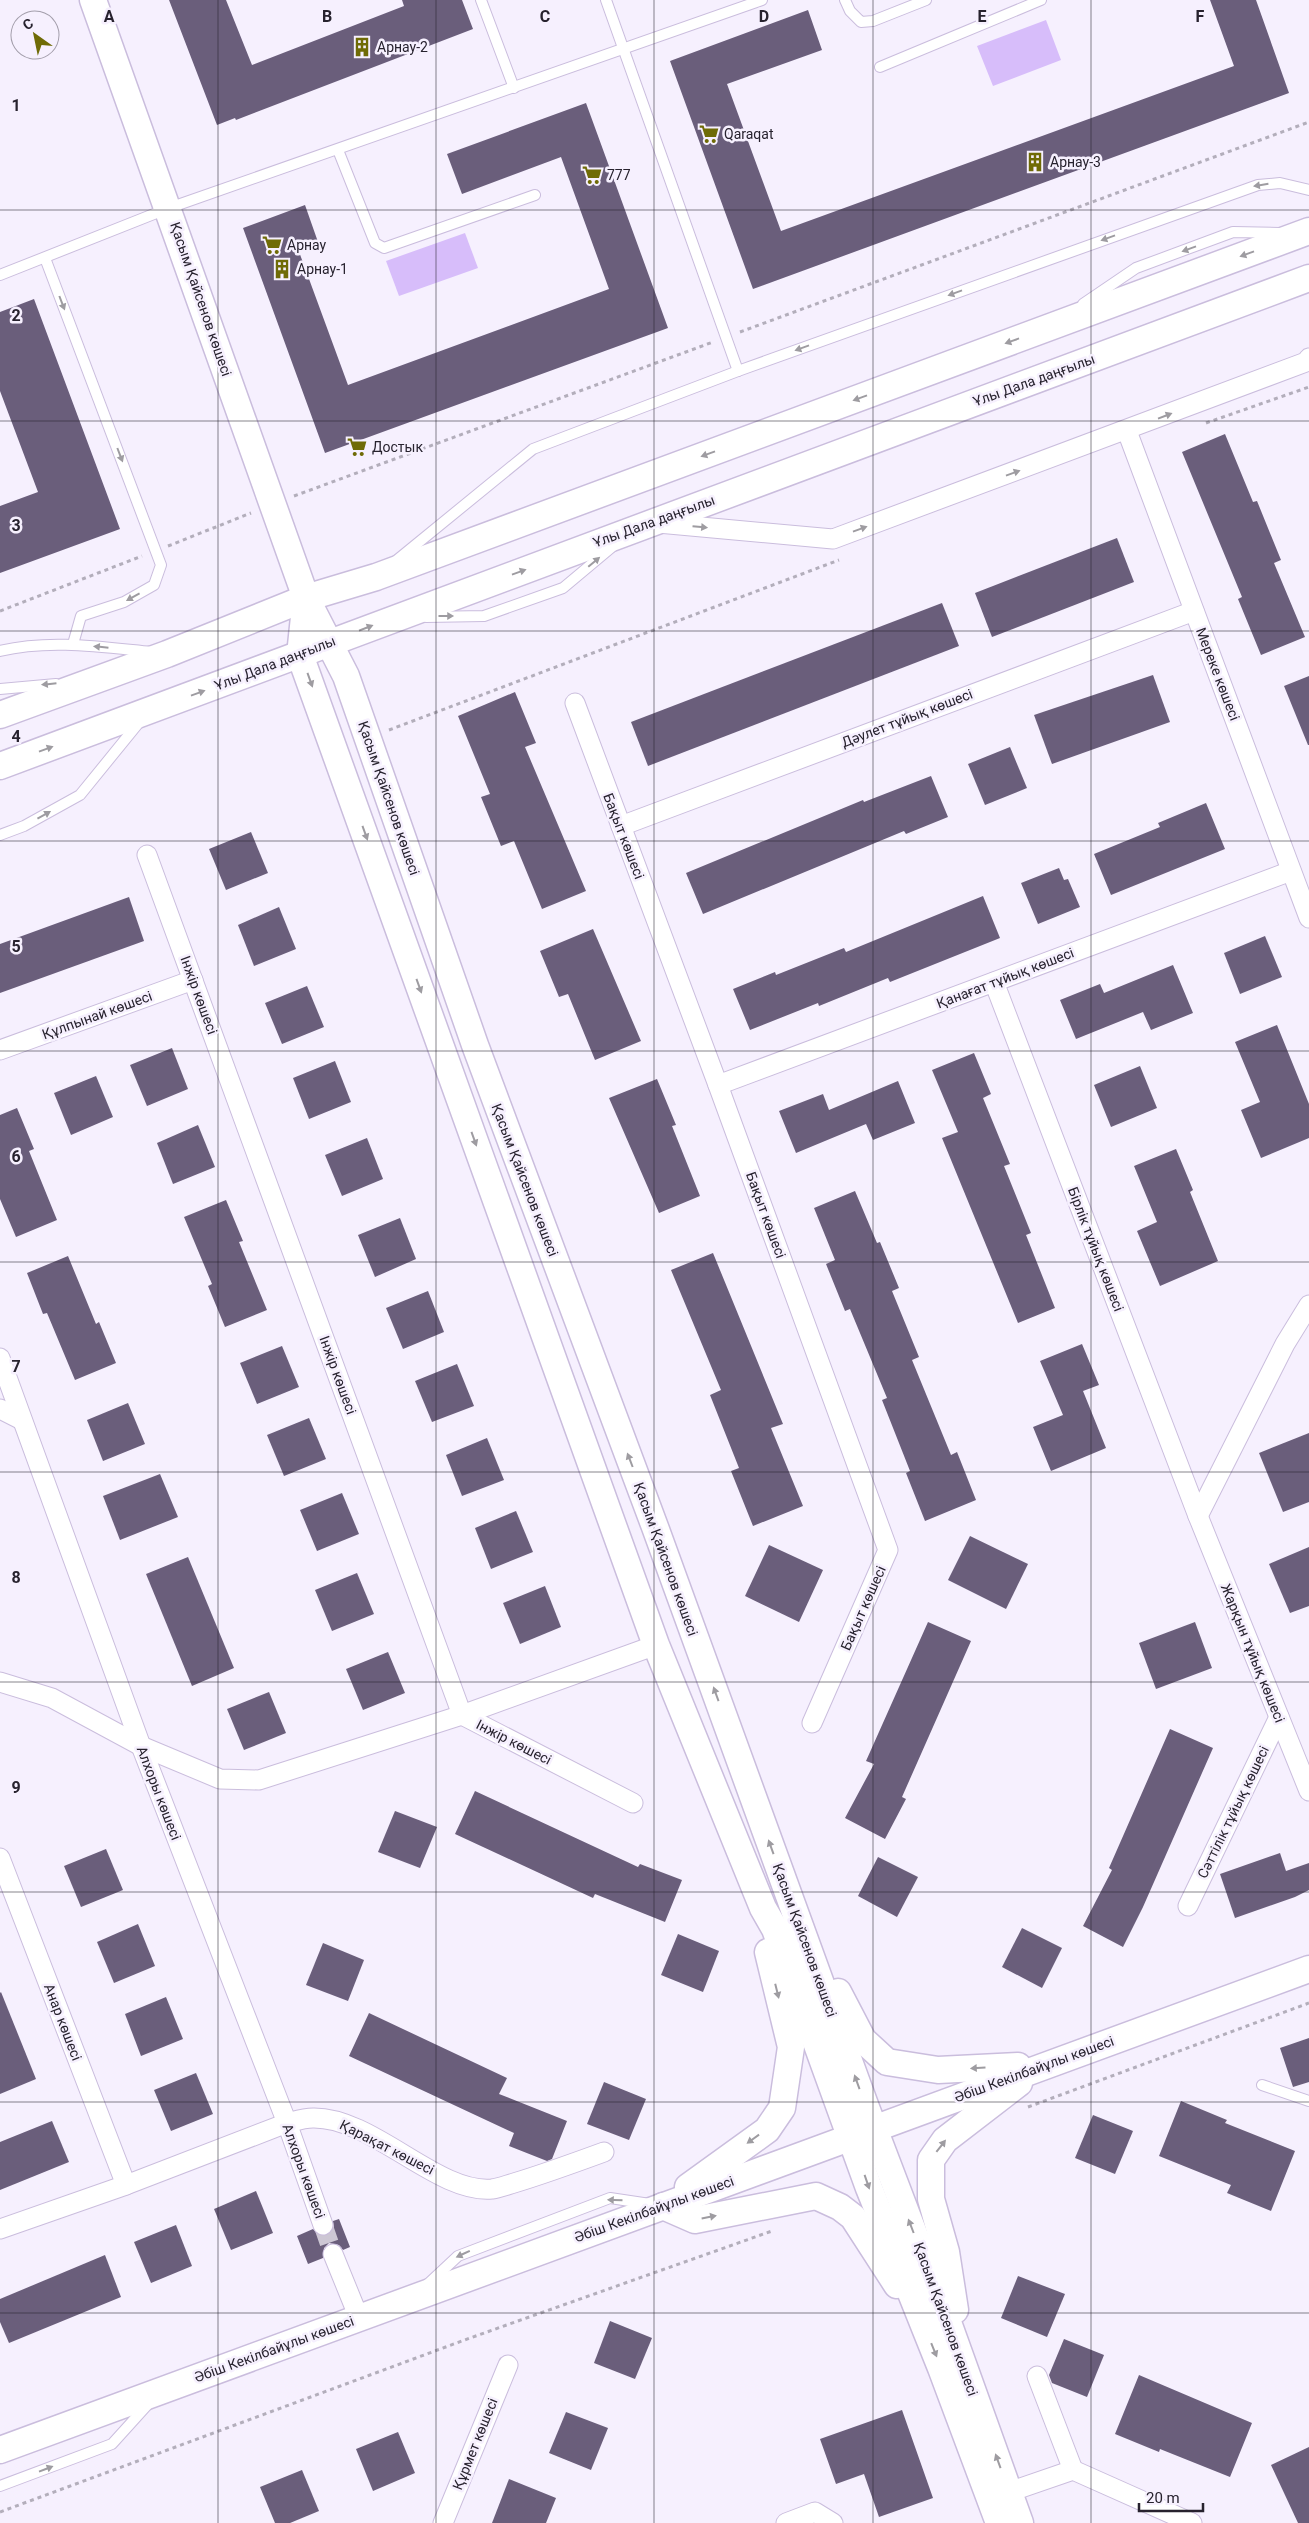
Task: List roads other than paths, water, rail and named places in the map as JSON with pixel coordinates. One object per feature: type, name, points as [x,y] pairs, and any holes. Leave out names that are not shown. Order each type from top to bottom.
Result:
[{"type":"street","name":"Қасым Қайсенов көшесі","points":[[93,0],[169,208],[306,598],[346,676],[474,1046],[652,1518],[794,1910],[863,2132],[869,2188],[999,2523]]},
{"type":"street","points":[[0,715],[166,654],[306,598],[376,577],[1307,232]]},
{"type":"street","name":"Ұлы Дала даңғылы","points":[[0,766],[1309,278]]},
{"type":"street","points":[[643,525],[833,539],[1308,363]]},
{"type":"street","name":"Мереке көшесі","points":[[1127,431],[1309,918]]},
{"type":"street","name":"Қасым Қайсенов көшесі","points":[[306,598],[300,655],[656,1645],[763,1908],[775,1929],[950,2328],[1020,2523]]},
{"type":"street","name":"Дәулет тұйық көшесі","points":[[621,826],[1194,611]]},
{"type":"street","name":"Бақыт көшесі","points":[[575,703],[718,1085],[888,1550],[812,1723]]},
{"type":"street","name":"Інжір көшесі","points":[[148,855],[462,1715],[633,1803]]},
{"type":"street","name":"Қанағат тұйық көшесі","points":[[718,1085],[1291,870]]},
{"type":"street","name":"Құлпынай көшесі","points":[[0,1050],[193,980]]},
{"type":"street","name":"Бірлік тұйық көшесі","points":[[994,982],[1198,1516]]},
{"type":"street","points":[[1198,1516],[1285,1344],[1309,1305]]},
{"type":"street","name":"Алхоры көшесі","points":[[0,1358],[140,1746],[287,2123],[323,2225]]},
{"type":"street","points":[[0,1409],[22,1420]]},
{"type":"street","name":"Жарқын тұйық көшесі","points":[[1198,1516],[1309,1791]]},
{"type":"street","points":[[0,1682],[52,1698],[140,1746],[220,1779],[259,1780],[462,1715],[656,1645]]},
{"type":"street","name":"Сәттілік тұйық көшесі","points":[[1188,1906],[1279,1717]]},
{"type":"street","name":"Анар көшесі","points":[[0,1858],[126,2185]]},
{"type":"street","points":[[663,2206],[767,2130],[782,2108],[791,2047],[769,1960],[763,1908]]},
{"type":"street","points":[[794,1910],[863,2040],[887,2062],[938,2070],[1044,2065]]},
{"type":"street","name":"Әбіш Кекілбайұлы көшесі","points":[[0,2450],[1309,1969]]},
{"type":"street","points":[[950,2328],[955,2309],[946,2252],[931,2200],[930,2160],[945,2140],[1044,2065]]},
{"type":"street","name":"Қарақат көшесі","points":[[0,2230],[126,2185],[287,2123],[312,2118],[336,2120],[387,2144],[444,2177],[469,2187],[492,2189],[528,2179],[604,2152]]},
{"type":"street","points":[[663,2206],[695,2220],[816,2196],[840,2207],[853,2217],[878,2258],[922,2322]]},
{"type":"street","points":[[333,2254],[359,2318]]},
{"type":"street","name":"Құрмет көшесі","points":[[443,2523],[508,2365]]},
{"type":"street","points":[[1037,2376],[1073,2470]]},
{"type":"street","points":[[1009,2492],[1073,2470],[1192,2523]]},
{"type":"street","points":[[786,2523],[815,2512],[833,2523]]},
{"type":"lane","points":[[481,0],[514,88]]},
{"type":"lane","points":[[606,0],[622,50],[738,371]]},
{"type":"lane","points":[[0,274],[169,208],[762,0]]},
{"type":"lane","points":[[845,0],[850,11],[861,22],[873,21],[926,0]]},
{"type":"lane","points":[[880,67],[1016,4],[1041,0]]},
{"type":"lane","points":[[338,150],[375,243],[384,248],[535,195]]},
{"type":"lane","points":[[376,577],[534,449],[738,371],[1258,185],[1280,183],[1309,190]]},
{"type":"lane","points":[[45,258],[161,565],[154,585],[124,602],[81,616],[73,644]]},
{"type":"lane","points":[[0,651],[14,648],[73,644],[166,654]]},
{"type":"lane","points":[[0,689],[97,680]]},
{"type":"lane","points":[[0,835],[24,826],[80,795],[148,711]]},
{"type":"lane","points":[[1262,2085],[1309,2102]]},
{"type":"lane","points":[[0,2486],[112,2444],[160,2391]]},
{"type":"tunnel","points":[[323,2225],[333,2254]]},
{"type":"place","name":"Арнау-2","points":[[362,47]]},
{"type":"place","name":"Qaraqat","points":[[709,134]]},
{"type":"place","name":"Арнау-3","points":[[1035,162]]},
{"type":"place","name":"777","points":[[592,175]]},
{"type":"place","name":"Арнау","points":[[272,245]]},
{"type":"place","name":"Арнау-1","points":[[282,269]]},
{"type":"place","name":"Достык","points":[[357,447]]}]
